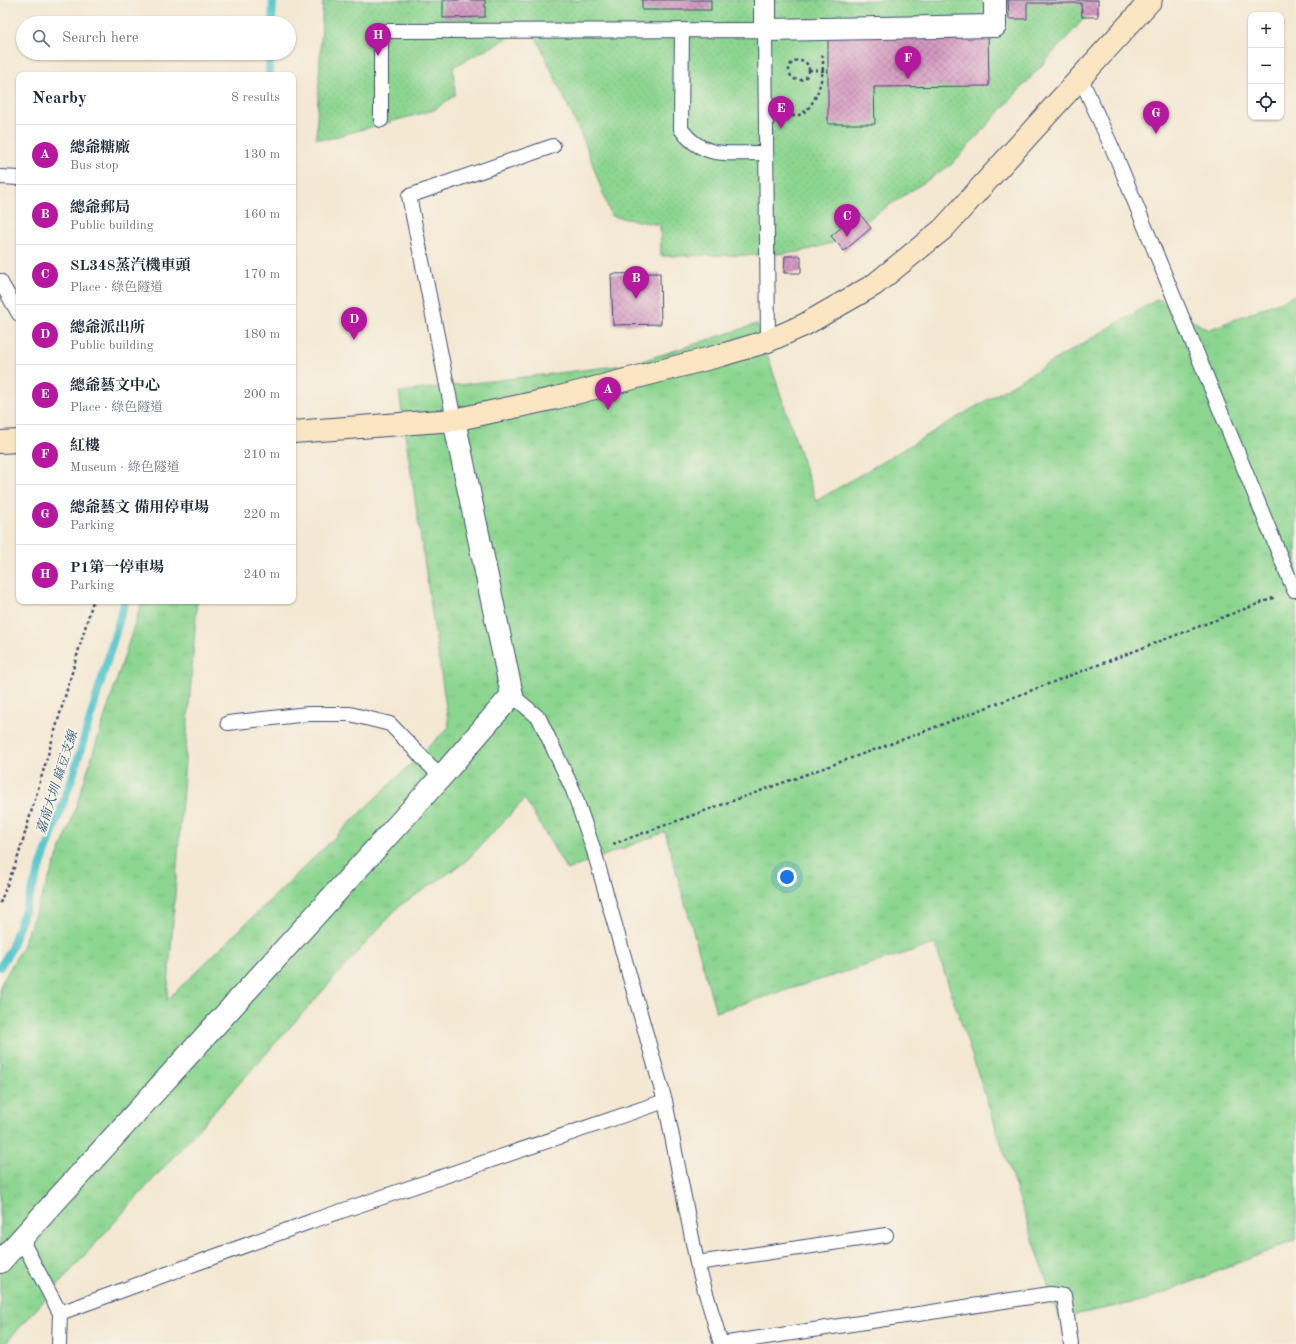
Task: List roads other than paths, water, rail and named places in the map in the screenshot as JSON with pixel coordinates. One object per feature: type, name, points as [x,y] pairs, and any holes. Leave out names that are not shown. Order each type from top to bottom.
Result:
[{"type":"main road","points":[[296,432],[454,420],[556,398],[679,366],[768,341],[804,325],[874,285],[943,229],[1081,79],[1151,0]]},
{"type":"main road","points":[[0,442],[16,441]]},
{"type":"street","points":[[765,0],[765,30],[995,26],[995,0]]},
{"type":"street","points":[[0,1262],[441,777],[512,696],[454,420]]},
{"type":"lane","points":[[682,30],[681,129],[698,147],[711,152],[766,153]]},
{"type":"lane","points":[[381,120],[381,31],[765,30],[768,341]]},
{"type":"lane","points":[[1081,79],[1118,161],[1294,590]]},
{"type":"lane","points":[[454,420],[409,196],[553,146]]},
{"type":"lane","points":[[0,177],[16,178]]},
{"type":"lane","points":[[0,281],[16,309]]},
{"type":"lane","points":[[512,696],[539,718],[573,790],[594,851],[665,1101],[697,1264],[721,1344],[1050,1294],[1064,1296],[1071,1344]]},
{"type":"lane","points":[[228,723],[308,714],[357,716],[390,724],[441,777]]},
{"type":"lane","points":[[60,1313],[312,1221],[665,1101]]},
{"type":"lane","points":[[697,1264],[886,1235]]},
{"type":"lane","points":[[20,1239],[60,1313],[59,1344]]},
{"type":"waterway","name":"嘉南大圳 麻豆支線","points":[[272,16],[273,0]]},
{"type":"waterway","name":"嘉南大圳 麻豆支線","points":[[269,72],[270,60]]},
{"type":"waterway","name":"嘉南大圳 麻豆支線","points":[[0,967],[10,951],[72,779],[124,604]]},
{"type":"place","name":"P1第一停車場","points":[[378,56]]},
{"type":"place","name":"紅樓","points":[[908,79]]},
{"type":"place","name":"總爺藝文中心","points":[[781,129]]},
{"type":"place","name":"總爺藝文 備用停車場","points":[[1156,134]]},
{"type":"place","name":"SL348蒸汽機車頭","points":[[847,237]]},
{"type":"place","name":"總爺郵局","points":[[636,299]]},
{"type":"place","name":"總爺派出所","points":[[354,340]]},
{"type":"place","name":"總爺糖廠","points":[[608,410]]}]
